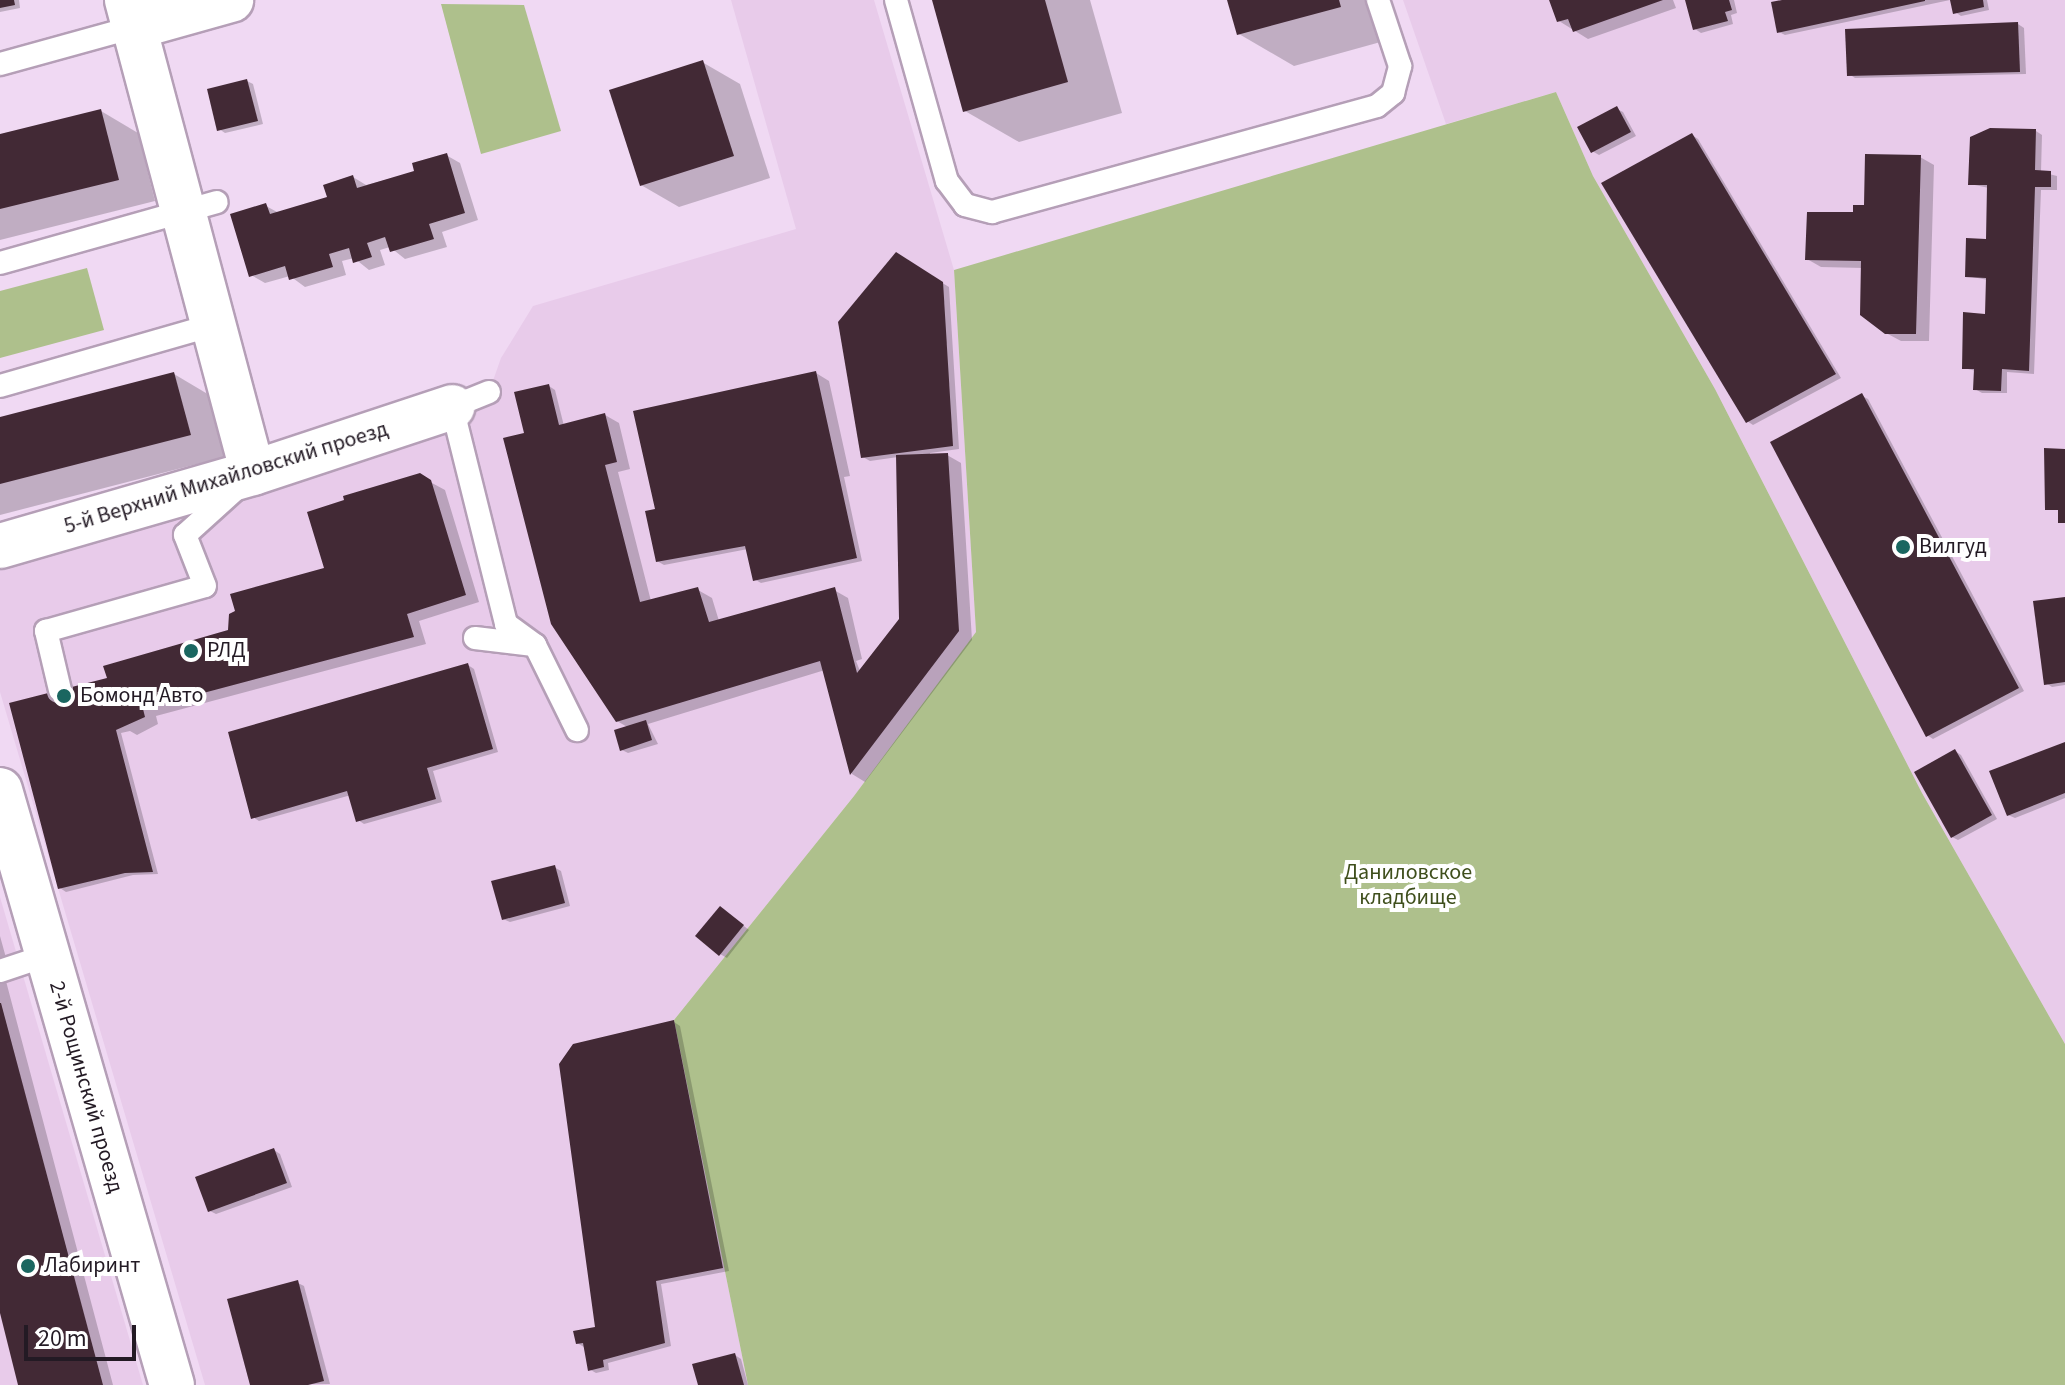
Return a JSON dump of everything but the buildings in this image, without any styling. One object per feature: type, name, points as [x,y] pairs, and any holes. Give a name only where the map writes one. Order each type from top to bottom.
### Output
[{"type":"street","points":[[231,0],[130,14],[200,207],[213,325],[253,473]]},
{"type":"street","name":"5-й Верхний Михайловский проезд","points":[[0,546],[253,473],[471,400]]},
{"type":"street","name":"2-й Рощинский проезд","points":[[0,790],[172,1385]]},
{"type":"lane","points":[[896,0],[947,181],[965,205],[992,212],[1377,106],[1393,93],[1400,66],[1378,0]]},
{"type":"lane","points":[[0,64],[130,14]]},
{"type":"lane","points":[[0,263],[200,207]]},
{"type":"lane","points":[[0,386],[213,325]]},
{"type":"lane","points":[[471,400],[506,624],[535,645],[577,730]]},
{"type":"lane","points":[[60,690],[46,631],[205,586],[185,535],[253,473]]},
{"type":"lane","points":[[475,638],[535,645]]},
{"type":"lane","points":[[0,971],[48,955]]},
{"type":"shaded area","points":[[731,0],[874,0],[954,270],[976,632],[854,796],[674,1020],[748,1385],[205,1385],[0,692],[0,561],[489,392],[501,358],[533,306],[796,229]]},
{"type":"shaded area","points":[[1403,0],[2065,0],[2065,1044],[1922,793],[1715,389],[1593,176],[1556,92],[1446,124]]},
{"type":"shaded area","points":[[0,897],[143,1385],[0,1385]]},
{"type":"green space","points":[[441,4],[524,5],[561,131],[481,154]]},
{"type":"green space","name":"Даниловское кладбище","points":[[1556,92],[1593,176],[1715,389],[1922,793],[2065,1044],[2065,1385],[748,1385],[674,1020],[854,796],[976,632],[954,270]]},
{"type":"green space","points":[[87,268],[104,330],[0,358],[0,291]]},
{"type":"place","name":"Вилгуд","points":[[1903,547]]},
{"type":"place","name":"РЛД","points":[[191,651]]},
{"type":"place","name":"Бомонд Авто","points":[[64,696]]},
{"type":"place","name":"Лабиринт","points":[[28,1266]]}]
